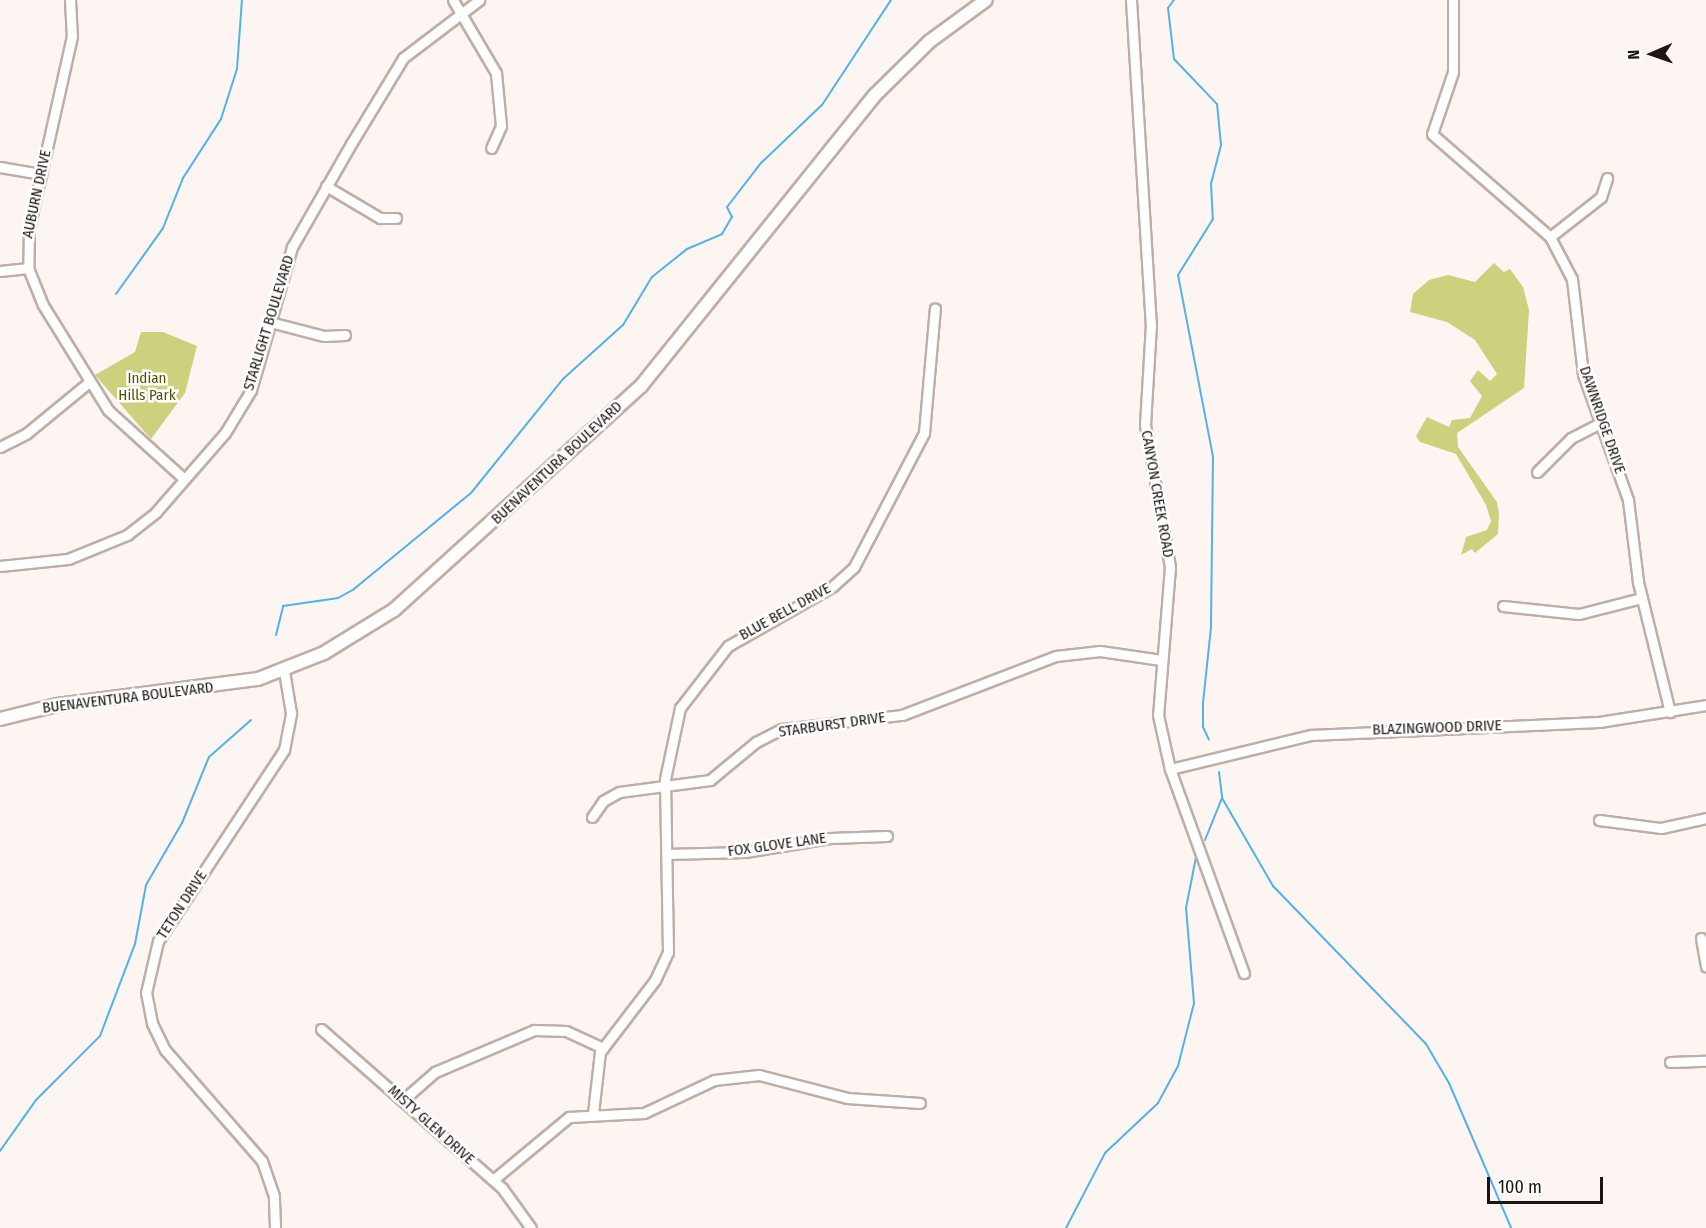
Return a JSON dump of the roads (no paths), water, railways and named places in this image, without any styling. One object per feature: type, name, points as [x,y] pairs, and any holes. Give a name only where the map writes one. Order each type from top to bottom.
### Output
[{"type":"main road","name":"BUENAVENTURA BOULEVARD","points":[[0,719],[57,705],[218,687],[284,671],[352,637],[421,588],[641,386],[875,95],[930,41],[986,0]]},
{"type":"street","name":"AUBURN DRIVE","points":[[71,0],[72,36],[27,237],[28,268],[43,305],[89,382],[112,415],[184,479]]},
{"type":"street","points":[[453,0],[489,56],[498,82],[501,126],[491,148]]},
{"type":"street","name":"STARLIGHT BOULEVARD","points":[[0,566],[60,561],[107,546],[149,519],[184,479],[243,406],[292,247],[399,64],[479,0]]},
{"type":"street","name":"CANYON CREEK ROAD","points":[[1131,0],[1151,324],[1145,425],[1170,574],[1158,715],[1170,770],[1244,973]]},
{"type":"street","name":"DAWNRIDGE DRIVE","points":[[1453,0],[1452,79],[1433,125],[1435,140],[1550,237],[1572,279],[1583,374],[1628,500],[1642,598],[1670,712]]},
{"type":"street","points":[[0,167],[40,174]]},
{"type":"street","points":[[1550,237],[1600,197],[1607,178]]},
{"type":"street","points":[[326,186],[380,218],[396,218]]},
{"type":"street","points":[[0,271],[28,268]]},
{"type":"street","name":"BLUE BELL DRIVE","points":[[593,1113],[595,1071],[603,1048],[667,957],[665,788],[672,729],[702,672],[735,640],[833,586],[857,562],[924,433],[935,308]]},
{"type":"street","points":[[270,322],[324,336],[345,335]]},
{"type":"street","points":[[0,447],[27,433],[89,382]]},
{"type":"street","points":[[1537,472],[1571,438],[1601,423]]},
{"type":"street","points":[[1503,606],[1579,614],[1642,598]]},
{"type":"street","name":"STARBURST DRIVE","points":[[592,817],[613,795],[710,780],[756,742],[782,729],[902,715],[1056,656],[1100,651],[1161,660]]},
{"type":"street","name":"TETON DRIVE","points":[[275,1228],[274,1196],[262,1161],[165,1050],[152,1023],[146,993],[158,941],[284,750],[291,713],[284,671]]},
{"type":"street","name":"BLAZINGWOOD DRIVE","points":[[1170,770],[1270,741],[1338,732],[1599,722],[1706,705]]},
{"type":"street","points":[[1599,820],[1661,828],[1706,818]]},
{"type":"street","name":"FOX GLOVE LANE","points":[[667,854],[745,852],[830,838],[887,836]]},
{"type":"street","points":[[1701,939],[1706,967]]},
{"type":"street","name":"MISTY GLEN DRIVE","points":[[321,1029],[493,1180],[522,1209],[531,1228]]},
{"type":"street","points":[[403,1100],[435,1072],[534,1030],[566,1031],[603,1048]]},
{"type":"street","points":[[1670,1062],[1706,1061]]},
{"type":"street","points":[[493,1180],[552,1126],[593,1113],[644,1113],[707,1082],[759,1075],[847,1098],[920,1103]]},
{"type":"waterway","points":[[116,294],[163,228],[183,178],[221,119],[237,69],[242,0]]},
{"type":"waterway","points":[[276,635],[283,606],[338,598],[354,589],[471,493],[563,379],[623,325],[652,277],[687,249],[722,234],[732,217],[727,207],[761,163],[822,105],[891,0]]},
{"type":"waterway","points":[[1174,0],[1168,8],[1174,59],[1217,104],[1221,145],[1211,184],[1213,219],[1178,275],[1213,457],[1211,627],[1203,703],[1203,727],[1209,740]]},
{"type":"waterway","points":[[0,1151],[36,1100],[100,1036],[135,944],[146,885],[182,823],[209,757],[251,720]]},
{"type":"waterway","points":[[1219,772],[1222,798],[1273,886],[1426,1044],[1449,1083],[1511,1228]]},
{"type":"waterway","points":[[1205,840],[1222,798]]},
{"type":"waterway","points":[[1066,1228],[1105,1153],[1158,1103],[1178,1066],[1194,1003],[1186,908],[1196,857]]},
{"type":"park label","name":"Indian Hills Park","points":[[147,386]]}]
